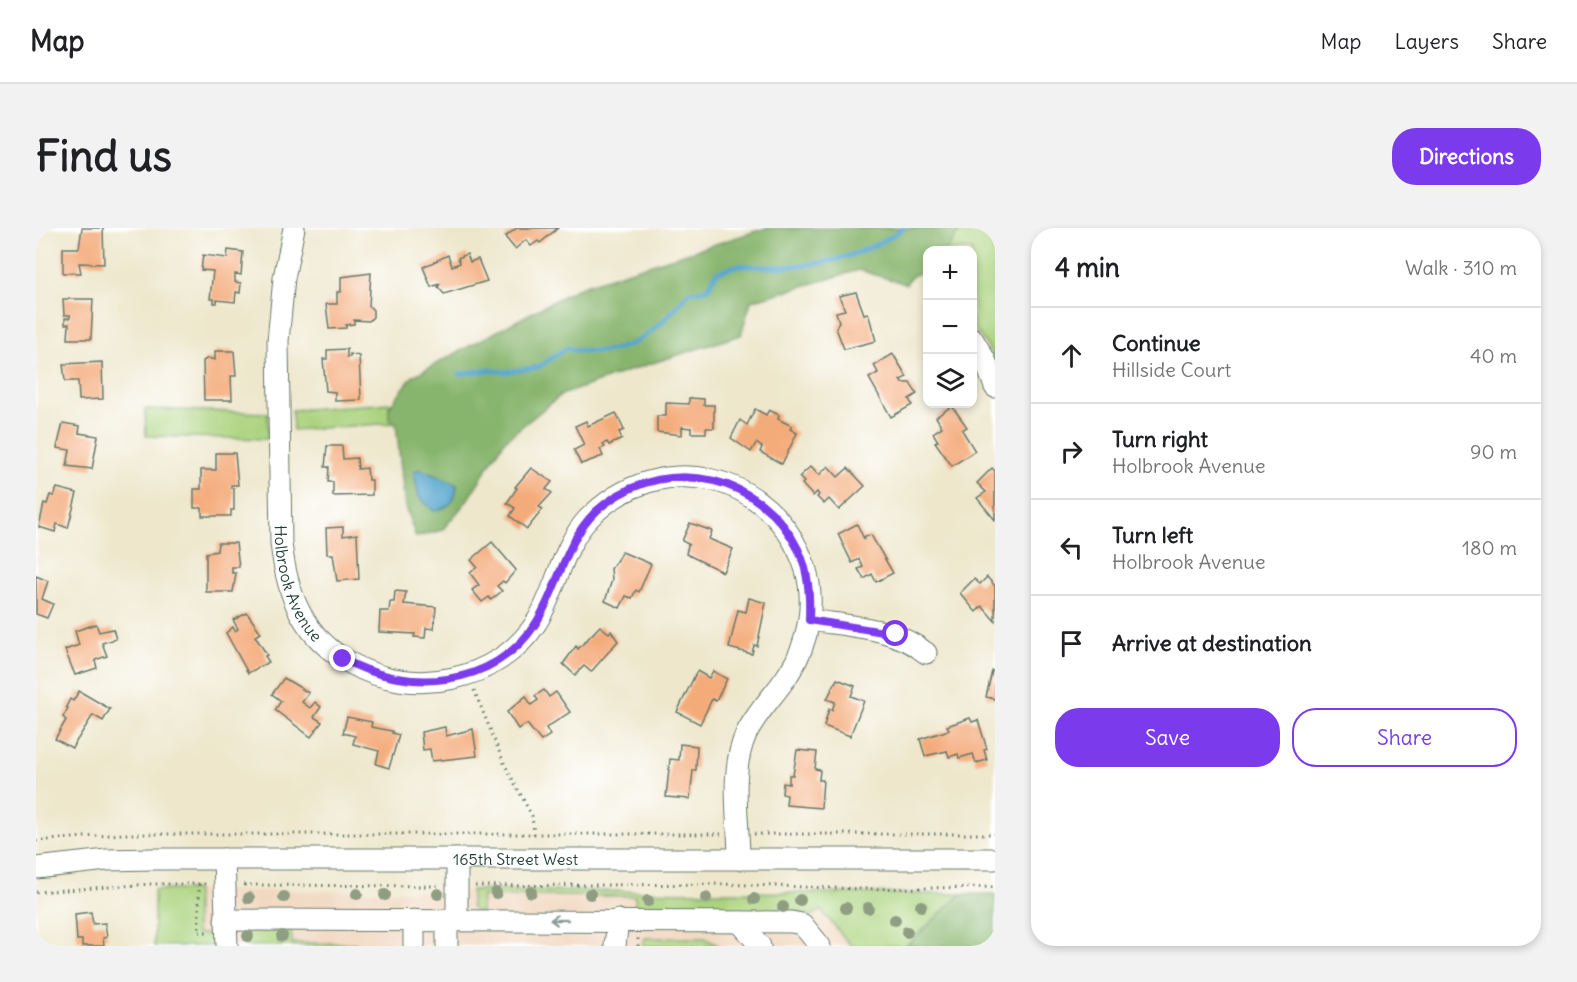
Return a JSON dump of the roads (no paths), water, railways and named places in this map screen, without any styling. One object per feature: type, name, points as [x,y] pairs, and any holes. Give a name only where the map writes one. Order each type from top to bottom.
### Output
[{"type":"street","name":"Holbrook Avenue","points":[[294,228],[283,288],[278,341],[281,543],[284,569],[295,607],[331,650],[360,669],[406,682],[448,679],[468,674],[513,649],[536,624],[568,550],[587,520],[623,492],[646,482],[667,477],[689,476],[713,479],[736,488],[772,512],[799,550],[807,573],[809,620],[798,656],[789,674],[746,734],[739,760],[736,786],[739,860]]},
{"type":"street","points":[[977,346],[985,360],[995,387]]},
{"type":"street","points":[[809,620],[896,634],[926,653]]},
{"type":"street","points":[[224,859],[227,946]]},
{"type":"street","points":[[447,946],[457,886],[456,859]]},
{"type":"street","name":"165th Street West","points":[[36,868],[107,860],[995,859]]},
{"type":"street","points":[[225,920],[618,920],[802,924],[820,946]]},
{"type":"street","points":[[414,920],[414,946]]},
{"type":"street","points":[[615,946],[618,920]]},
{"type":"street","points":[[740,922],[760,946]]},
{"type":"water","points":[[420,469],[457,485],[454,499],[448,506],[434,511],[419,497],[414,472]]},
{"type":"waterway","points":[[460,374],[488,370],[506,372],[539,367],[566,348],[587,351],[621,348],[636,341],[664,321],[689,292],[708,289],[716,273],[725,269],[738,266],[788,267],[823,262],[857,253],[904,228]]}]
